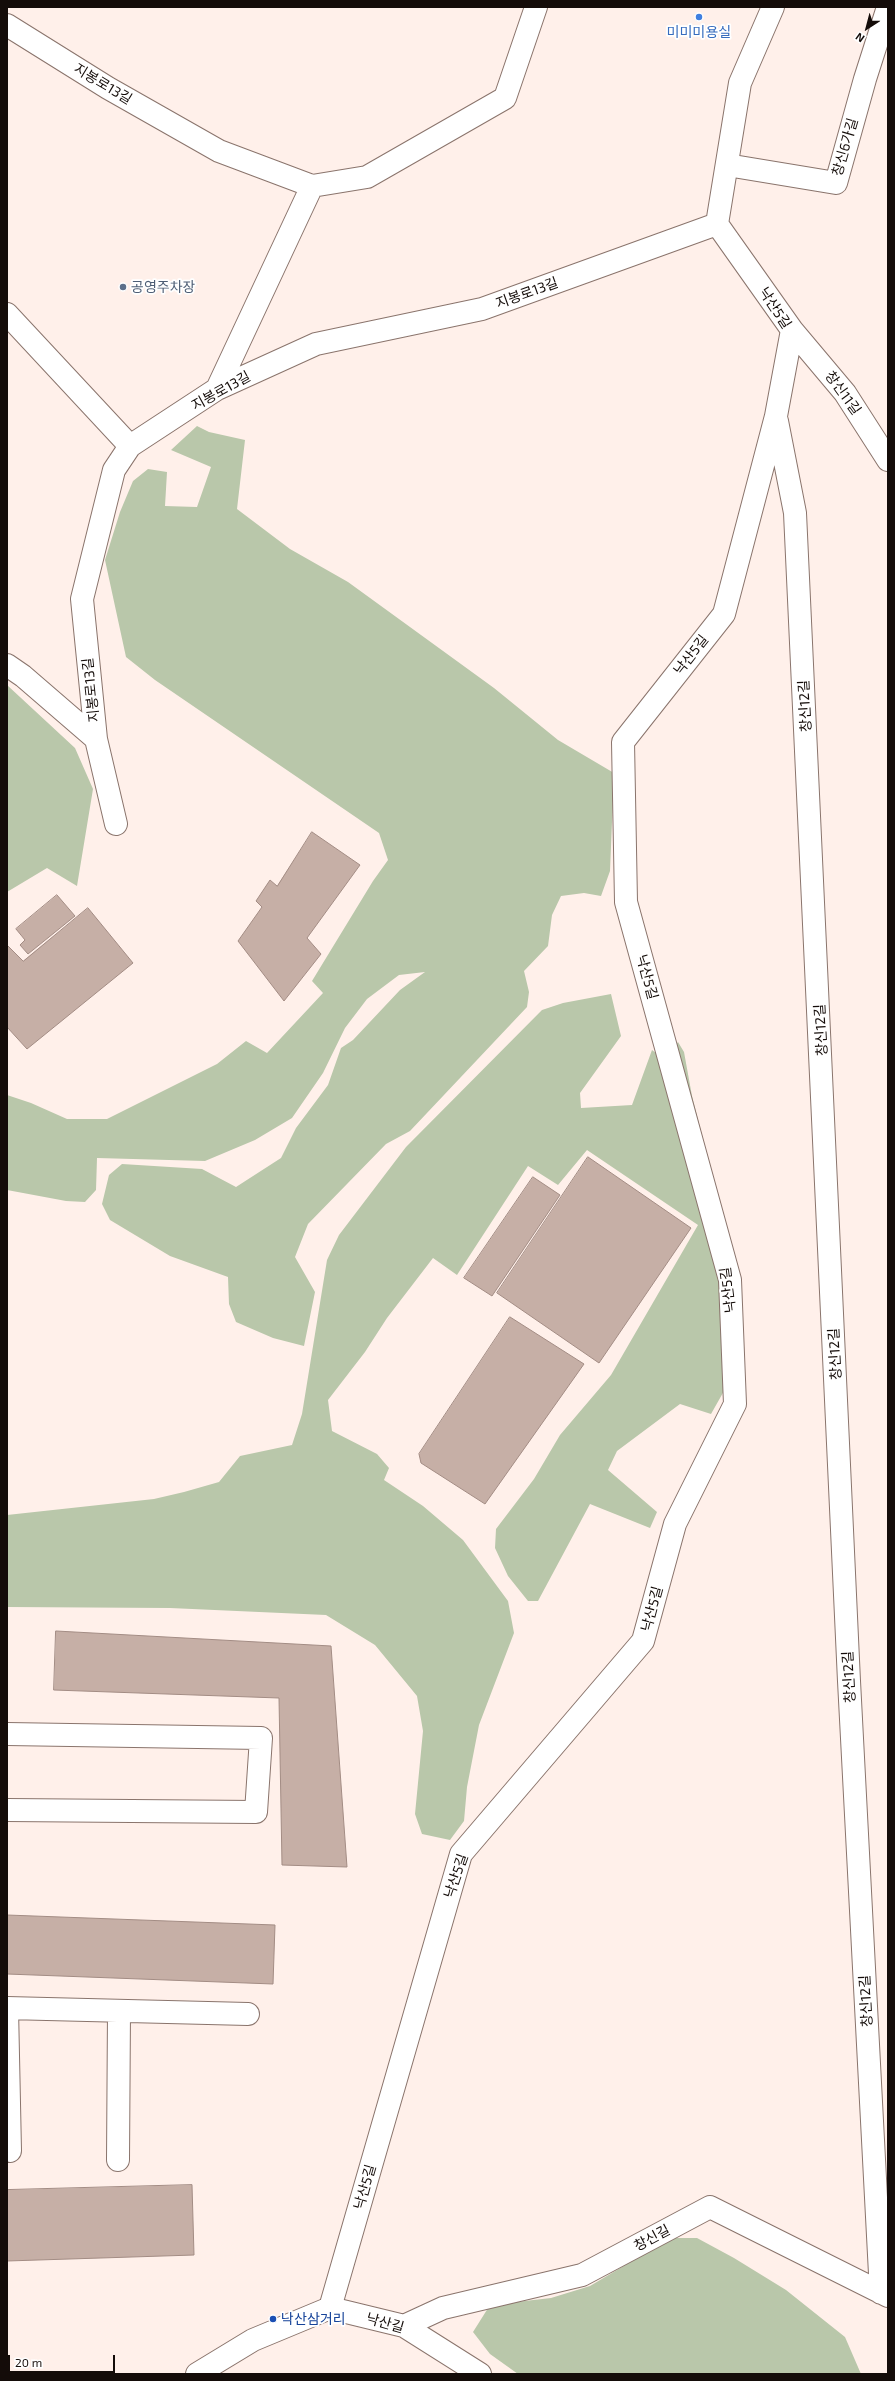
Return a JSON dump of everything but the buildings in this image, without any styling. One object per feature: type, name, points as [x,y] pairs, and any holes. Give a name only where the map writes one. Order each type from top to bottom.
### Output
[{"type":"street","name":"지봉로13길","points":[[7,26],[108,88],[219,151],[312,186],[367,177],[505,98],[536,7]]},
{"type":"street","points":[[717,224],[740,83],[772,7]]},
{"type":"street","name":"창신6가길","points":[[727,165],[836,183],[865,78],[888,7]]},
{"type":"street","points":[[217,389],[312,186]]},
{"type":"street","name":"지봉로13길","points":[[96,739],[82,599],[114,470],[130,446],[217,389],[316,344],[482,309],[717,224]]},
{"type":"street","name":"낙산5길","points":[[330,2308],[461,1854],[643,1641],[675,1524],[735,1404],[730,1280],[626,902],[623,742],[724,614],[776,416],[792,330],[717,224]]},
{"type":"street","points":[[7,314],[130,446]]},
{"type":"street","name":"창신11길","points":[[792,330],[845,393],[888,460]]},
{"type":"street","name":"창신12길","points":[[776,416],[795,513],[849,1681],[885,2294]]},
{"type":"street","name":"지봉로13길","points":[[7,664],[96,739]]},
{"type":"street","points":[[96,739],[116,824]]},
{"type":"street","points":[[7,1734],[260,1738],[256,1812],[7,1810]]},
{"type":"street","points":[[10,2152],[7,2008],[248,2014]]},
{"type":"street","points":[[118,2160],[119,2011]]},
{"type":"street","name":"창신길","points":[[404,2326],[443,2308],[582,2275],[710,2207],[885,2294]]},
{"type":"street","points":[[198,2374],[253,2340],[330,2308]]},
{"type":"street","name":"낙산길","points":[[330,2308],[404,2326],[480,2374]]},
{"type":"green space","points":[[197,426],[209,432],[245,440],[237,509],[290,549],[348,582],[494,688],[558,740],[614,773],[610,871],[601,896],[584,893],[561,896],[552,915],[548,946],[524,971],[529,992],[527,1007],[410,1131],[386,1144],[308,1224],[295,1257],[315,1292],[304,1346],[273,1338],[236,1322],[229,1304],[228,1277],[170,1256],[110,1220],[102,1204],[109,1175],[122,1164],[202,1169],[236,1187],[281,1158],[296,1128],[328,1085],[341,1048],[353,1040],[400,990],[425,972],[399,975],[367,999],[345,1028],[323,1073],[292,1118],[255,1140],[205,1161],[97,1158],[96,1190],[85,1202],[66,1201],[7,1190],[7,1095],[31,1103],[67,1119],[107,1119],[217,1064],[246,1041],[267,1053],[323,993],[312,981],[373,881],[388,860],[379,833],[155,680],[126,657],[105,560],[120,512],[133,481],[148,469],[167,472],[165,506],[197,507],[211,467],[171,450]]},
{"type":"green space","points":[[7,685],[75,748],[93,789],[77,886],[47,868],[7,892]]},
{"type":"green space","points":[[611,994],[621,1036],[580,1093],[581,1108],[632,1105],[652,1050],[665,1060],[678,1042],[684,1052],[692,1096],[718,1198],[724,1391],[711,1414],[680,1404],[617,1451],[608,1470],[657,1512],[650,1528],[590,1504],[538,1601],[528,1601],[508,1576],[495,1548],[496,1529],[534,1479],[560,1435],[611,1375],[698,1225],[587,1150],[558,1185],[528,1166],[457,1275],[433,1258],[387,1318],[365,1352],[328,1400],[332,1431],[377,1454],[389,1468],[384,1480],[423,1506],[463,1540],[508,1601],[514,1633],[479,1725],[467,1787],[464,1821],[450,1840],[422,1834],[415,1814],[423,1731],[417,1696],[375,1645],[326,1615],[170,1608],[7,1607],[7,1515],[154,1499],[184,1492],[219,1482],[240,1456],[292,1445],[302,1414],[327,1260],[339,1235],[406,1147],[542,1010],[563,1003]]},
{"type":"green space","points":[[671,2238],[697,2238],[734,2258],[786,2290],[845,2337],[861,2374],[518,2374],[490,2354],[473,2332],[490,2305],[551,2298],[590,2286]]},
{"type":"place","name":"미미미용실","points":[[699,17]]},
{"type":"place","name":"공영주차장","points":[[123,287]]},
{"type":"place","name":"낙산삼거리","points":[[273,2319]]}]
